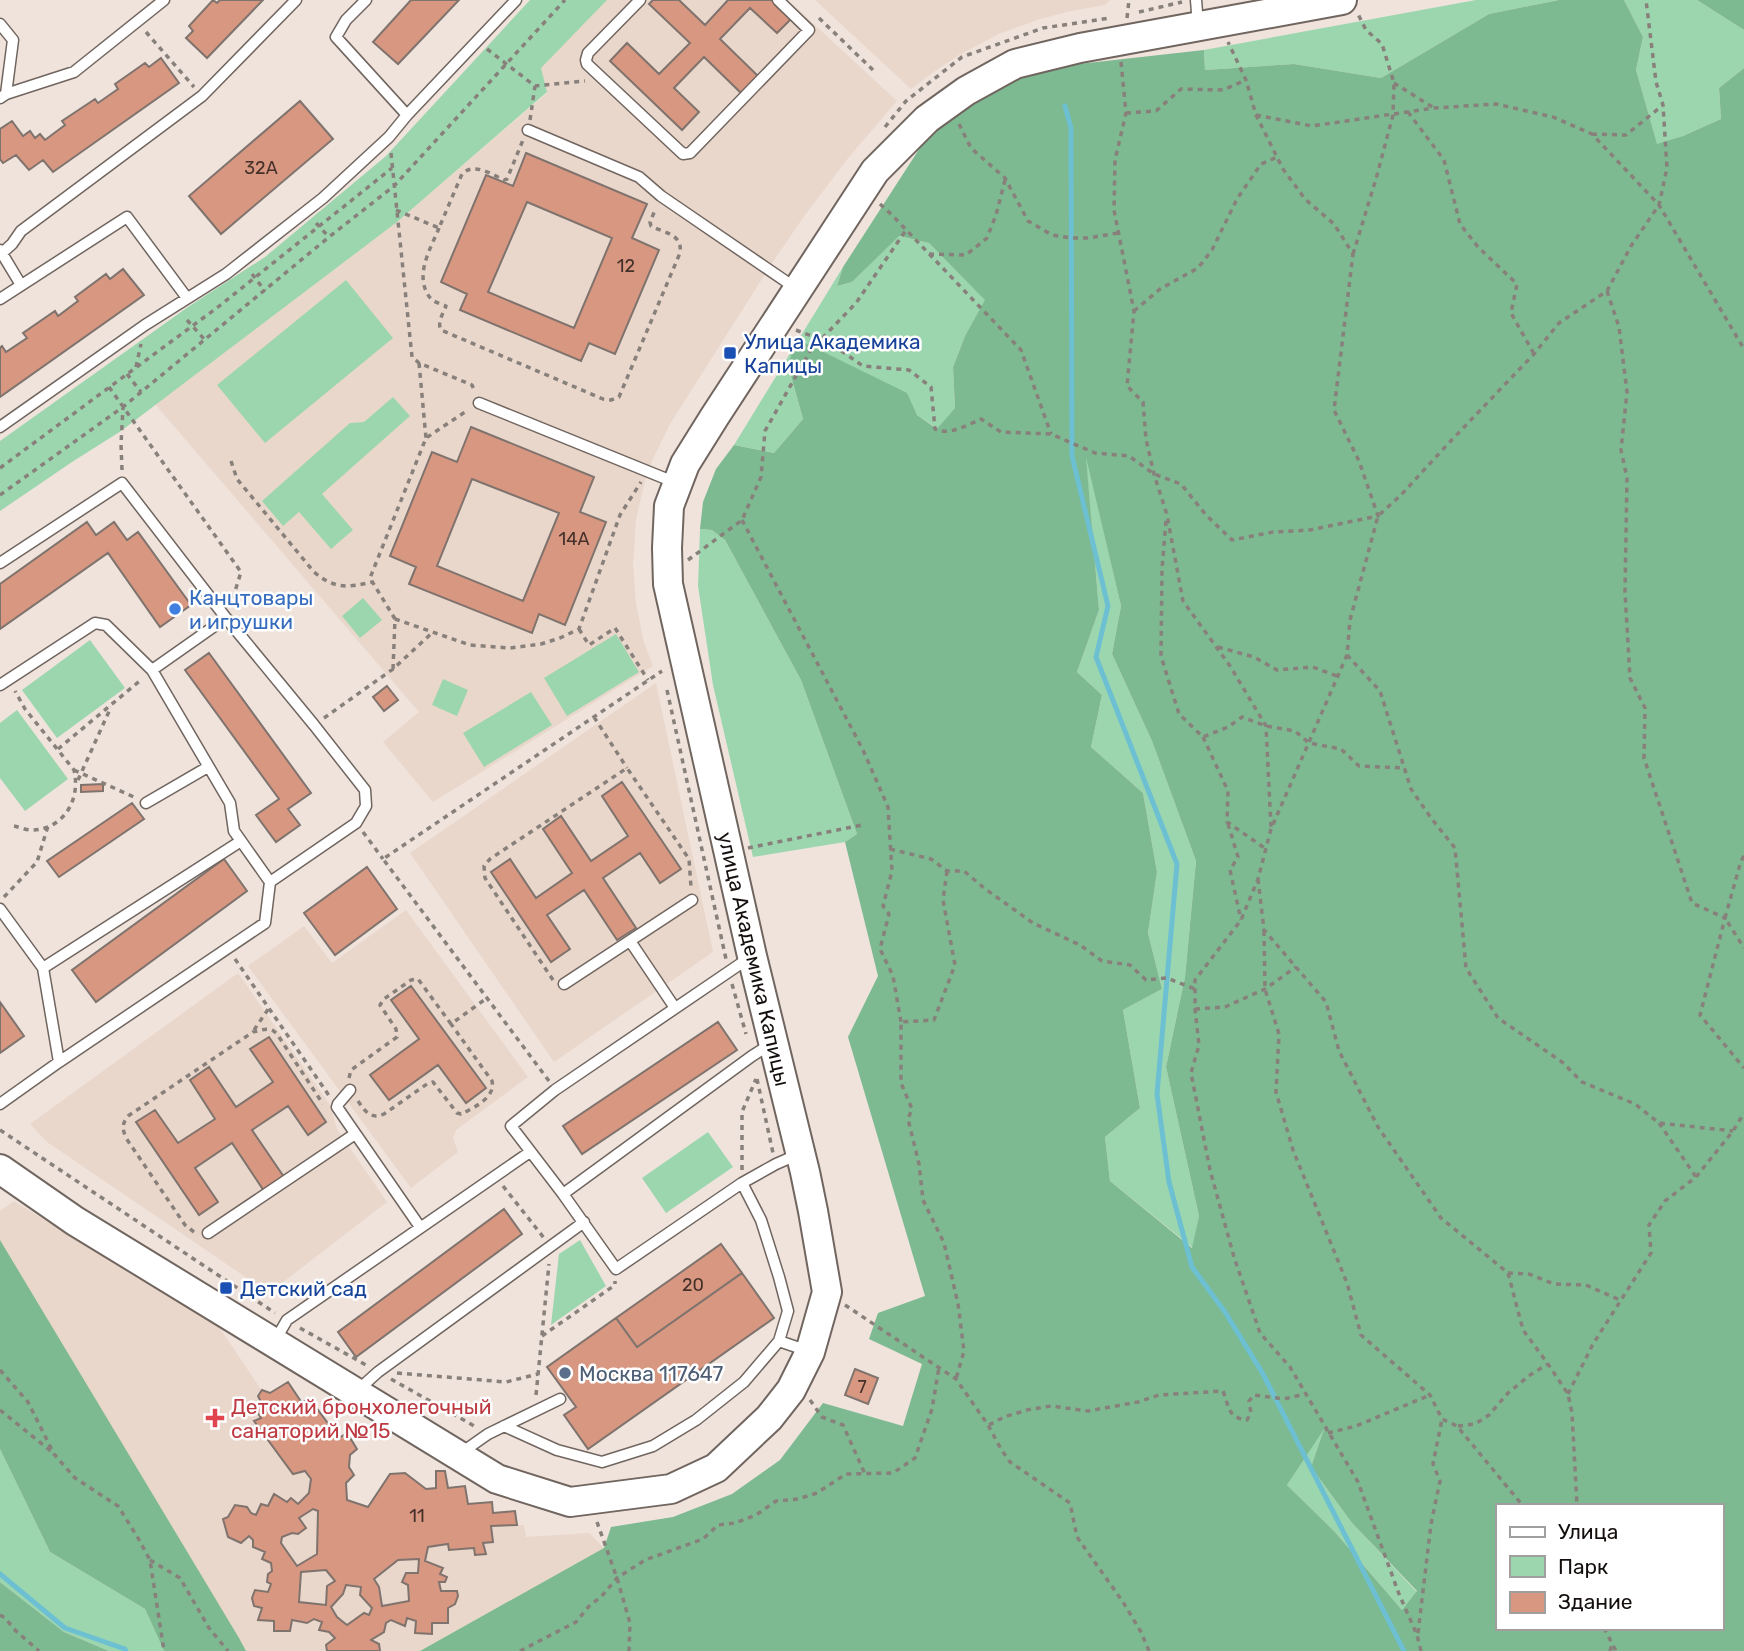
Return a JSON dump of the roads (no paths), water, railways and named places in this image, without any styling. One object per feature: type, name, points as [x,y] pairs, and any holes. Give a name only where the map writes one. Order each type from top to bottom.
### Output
[{"type":"street","name":"улица Академика Капицы","points":[[0,1169],[75,1221],[281,1331],[355,1393],[497,1479],[570,1502],[671,1489],[716,1468],[769,1418],[791,1390],[810,1352],[827,1292],[813,1211],[788,1159],[740,964],[668,584],[669,506],[685,464],[875,171],[927,119],[966,91],[1015,64],[1080,48],[1195,9],[1292,5],[1350,7]]},
{"type":"lane","points":[[0,24],[13,40],[3,96],[74,72],[164,0]]},
{"type":"lane","points":[[21,285],[1,251],[12,244],[21,231],[202,96],[296,0]]},
{"type":"lane","points":[[366,0],[346,20],[336,37],[407,115]]},
{"type":"lane","points":[[0,427],[145,325],[226,274],[323,198],[389,137],[516,0]]},
{"type":"lane","points":[[640,0],[586,57],[587,64],[683,154],[690,153],[809,30],[778,0]]},
{"type":"lane","points":[[528,130],[639,177],[661,196],[797,289]]},
{"type":"lane","points":[[0,299],[127,217],[187,298]]},
{"type":"lane","points":[[479,403],[678,484]]},
{"type":"lane","points":[[0,563],[122,483],[226,618],[365,790],[366,806],[356,823],[270,882]]},
{"type":"lane","points":[[152,670],[226,618]]},
{"type":"lane","points":[[0,1104],[265,923],[270,882],[234,831],[230,803],[152,670],[106,625],[96,624],[4,683]]},
{"type":"lane","points":[[146,803],[208,766]]},
{"type":"lane","points":[[43,968],[241,841]]},
{"type":"lane","points":[[564,985],[692,900]]},
{"type":"lane","points":[[0,909],[43,968],[59,1062]]},
{"type":"lane","points":[[630,941],[675,1008]]},
{"type":"lane","points":[[740,964],[555,1090],[510,1126],[584,1222],[616,1269],[742,1183],[788,1159]]},
{"type":"lane","points":[[563,1194],[763,1050]]},
{"type":"lane","points":[[350,1090],[337,1107],[420,1227]]},
{"type":"lane","points":[[208,1233],[355,1133]]},
{"type":"lane","points":[[281,1331],[420,1227],[530,1152]]},
{"type":"lane","points":[[504,1426],[557,1450],[602,1462],[653,1446],[696,1420],[744,1382],[779,1341],[788,1311],[761,1220],[742,1183]]},
{"type":"lane","points":[[355,1393],[378,1372],[584,1222]]},
{"type":"lane","points":[[779,1341],[810,1352]]},
{"type":"lane","points":[[458,1455],[488,1434],[560,1399]]},
{"type":"waterway","points":[[1065,106],[1071,128],[1072,456],[1108,606],[1096,657],[1177,864],[1157,1094],[1169,1182],[1192,1267],[1225,1312],[1263,1374],[1404,1651]]},
{"type":"waterway","points":[[0,1574],[65,1628],[126,1651]]},
{"type":"place","name":"Улица Академика Капицы","points":[[730,353]]},
{"type":"place","name":"Канцтовары и игрушки","points":[[175,609]]},
{"type":"place","name":"Детский сад","points":[[226,1288]]},
{"type":"place","name":"Москва 117647","points":[[565,1373]]},
{"type":"place","name":"Детский бронхолегочный санаторий №15","points":[[215,1418]]}]
